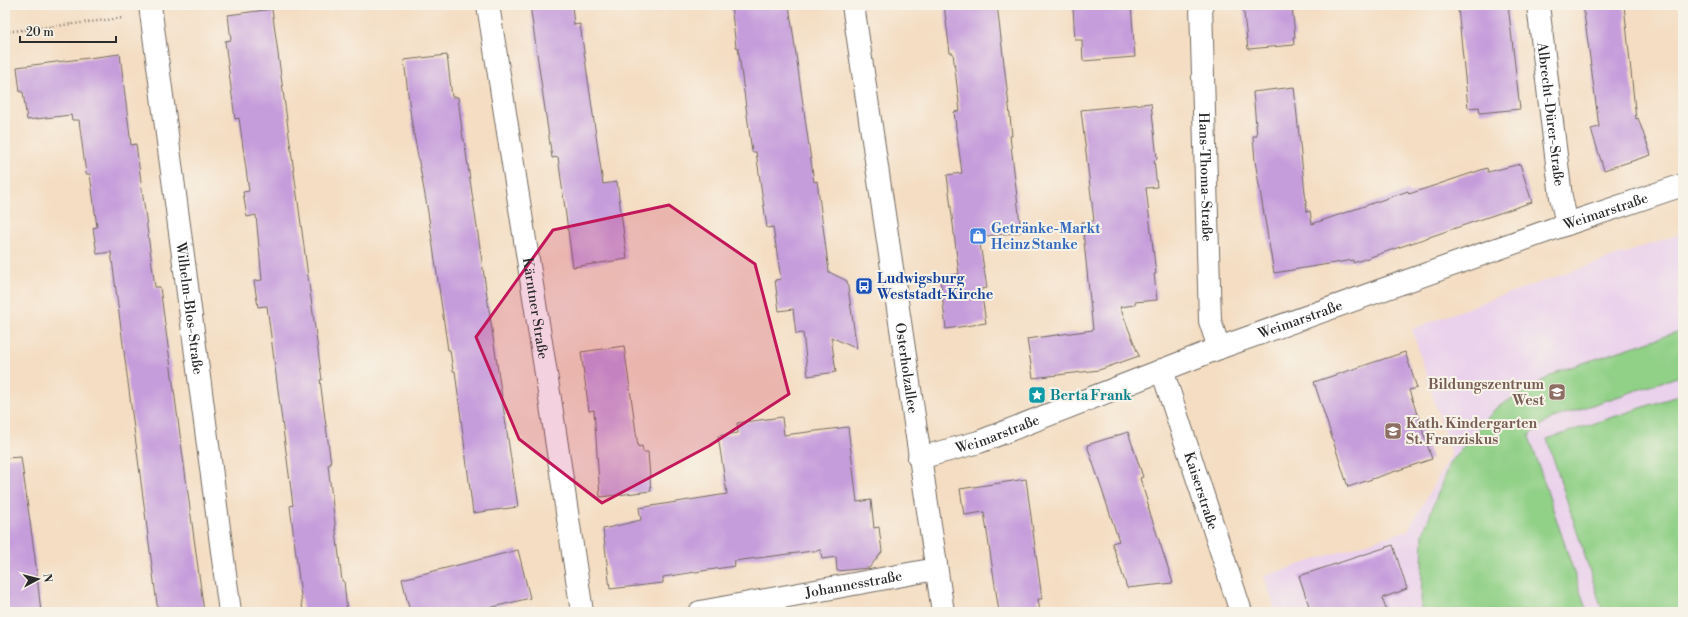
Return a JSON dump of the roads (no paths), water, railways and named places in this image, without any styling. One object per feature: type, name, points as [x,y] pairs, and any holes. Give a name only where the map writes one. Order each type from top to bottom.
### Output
[{"type":"street","name":"Kärntner Straße","points":[[488,5],[549,391],[582,612]]},
{"type":"street","name":"Osterholzallee","points":[[853,5],[943,612]]},
{"type":"street","name":"Hans-Thoma-Straße","points":[[1201,5],[1210,321],[1219,348]]},
{"type":"street","name":"Albrecht-Dürer-Straße","points":[[1538,5],[1561,197],[1567,224]]},
{"type":"street","name":"Wilhelm-Blos-Straße","points":[[151,10],[230,612]]},
{"type":"street","name":"Weimarstraße","points":[[919,458],[979,442],[1219,348],[1567,224],[1683,185]]},
{"type":"street","name":"Kaiserstraße","points":[[1162,370],[1241,612]]},
{"type":"street","name":"Johannesstraße","points":[[700,612],[936,569]]},
{"type":"place","name":"Getränke-Markt Heinz Stanke","points":[[978,236]]},
{"type":"place","name":"Ludwigsburg Weststadt-Kirche","points":[[864,286]]},
{"type":"place","name":"Bildungszentrum West","points":[[1557,392]]},
{"type":"place","name":"Berta Frank","points":[[1037,395]]},
{"type":"place","name":"Kath. Kindergarten St. Franziskus","points":[[1393,431]]}]
